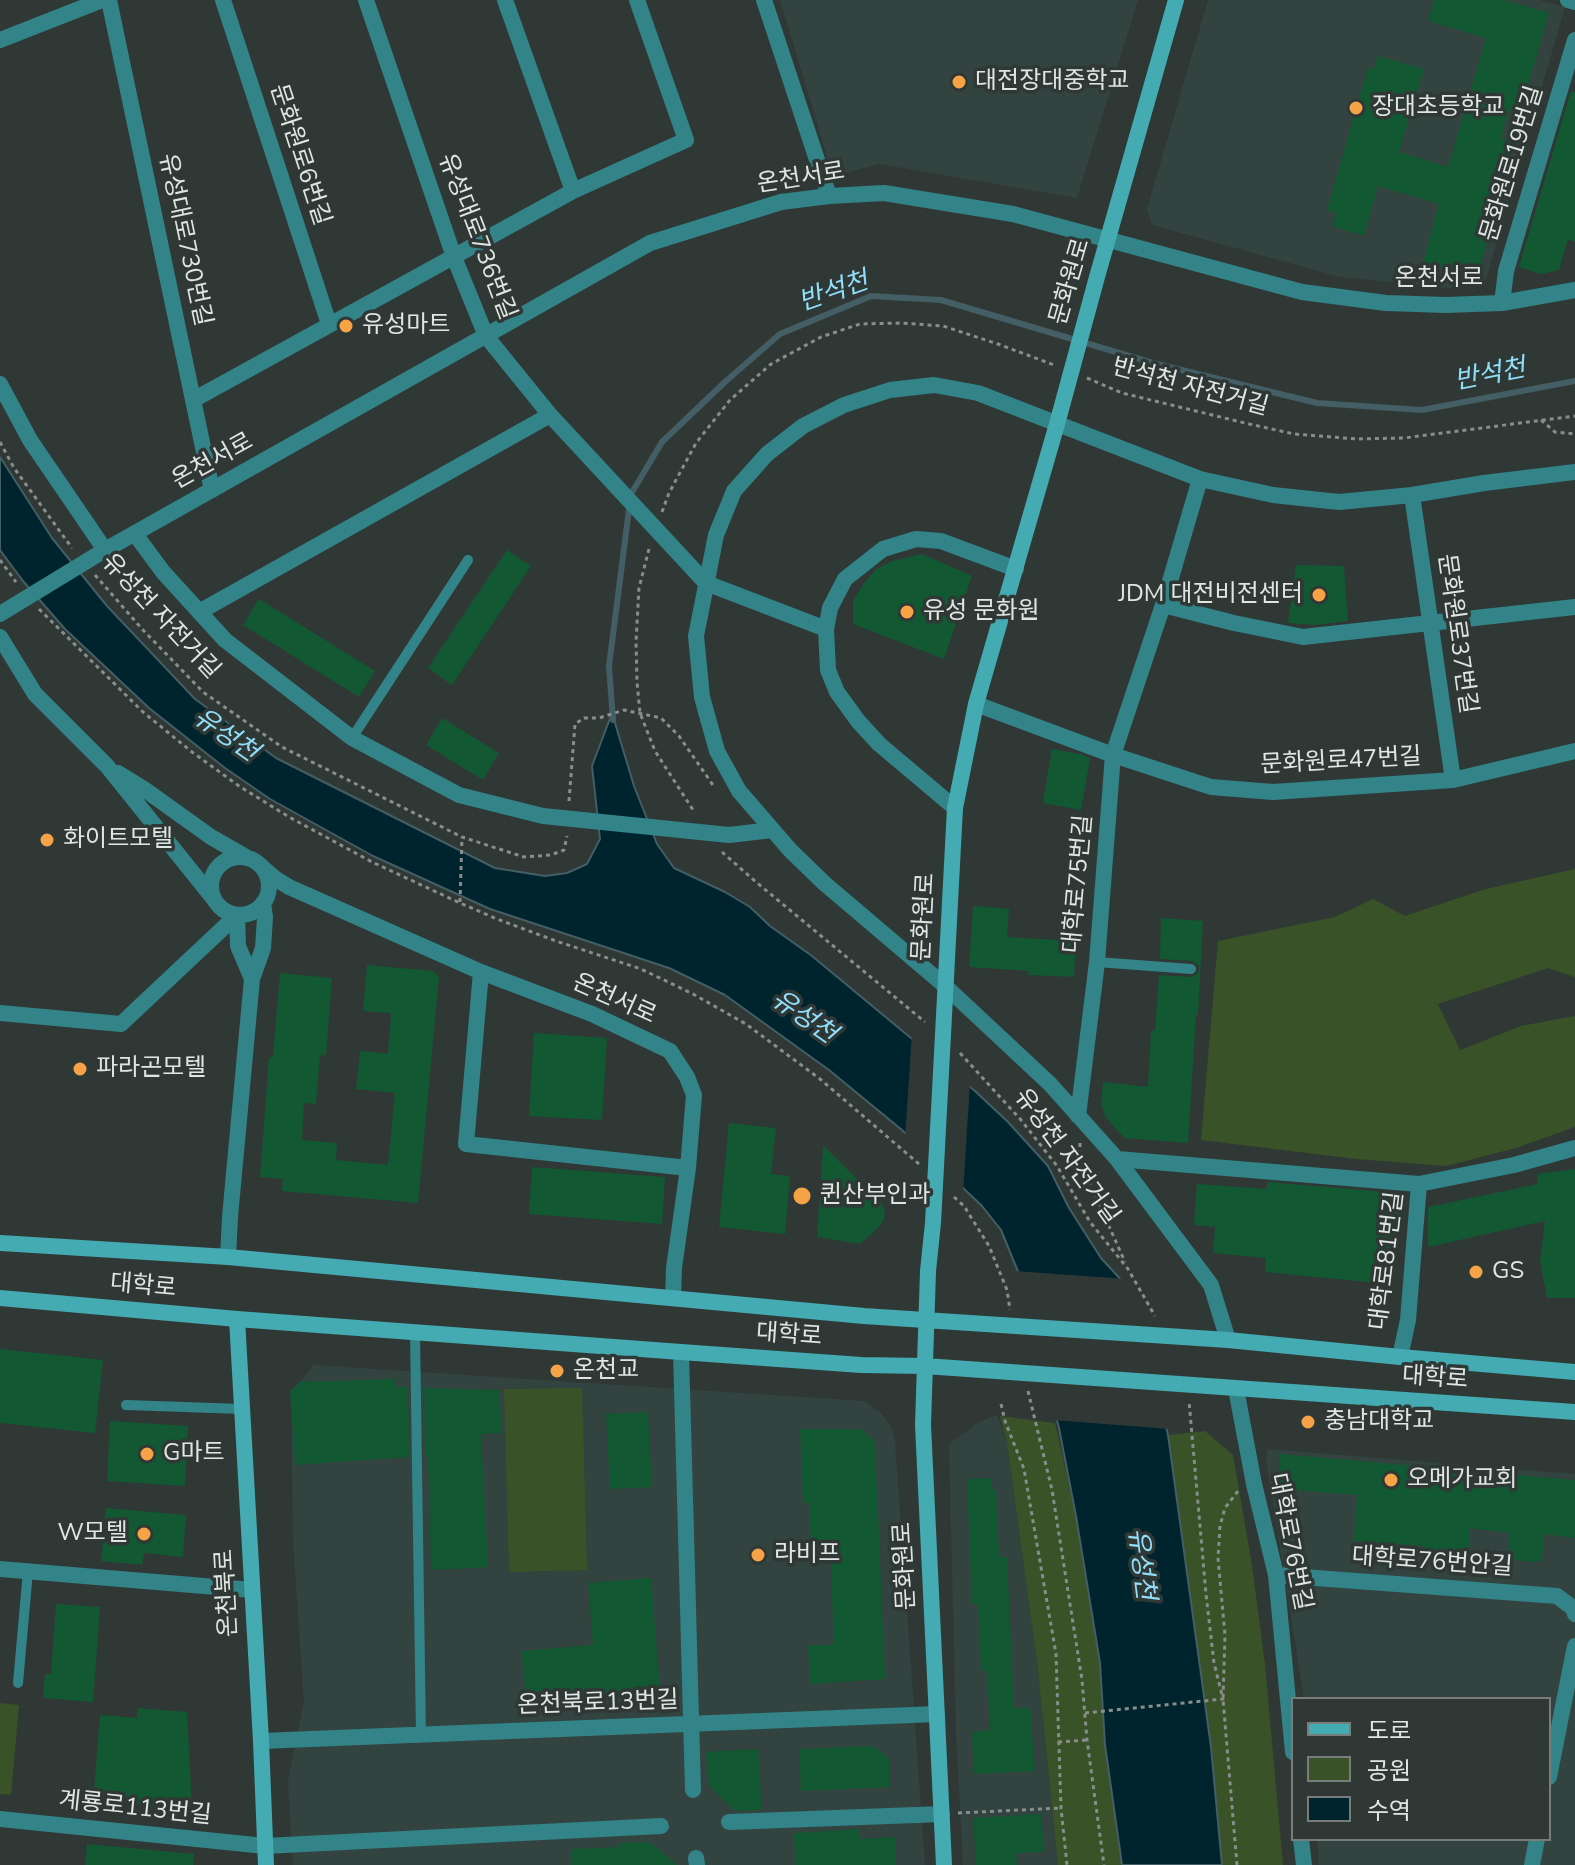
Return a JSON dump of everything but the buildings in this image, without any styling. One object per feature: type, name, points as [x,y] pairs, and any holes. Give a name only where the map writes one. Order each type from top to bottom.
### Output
[{"type":"street","points":[[0,40],[102,0]]},
{"type":"street","name":"유성대로730번길","points":[[109,0],[212,490]]},
{"type":"street","name":"문화원로6번길","points":[[223,0],[329,324]]},
{"type":"street","name":"유성대로736번길","points":[[366,0],[454,257],[486,336],[550,415],[706,583]]},
{"type":"street","points":[[505,0],[573,191]]},
{"type":"street","points":[[764,0],[829,196]]},
{"type":"street","name":"문화원로","points":[[944,1865],[923,1425],[933,1223],[938,1022],[944,985],[955,808],[976,704],[1176,0]]},
{"type":"street","points":[[1568,0],[1575,2]]},
{"type":"street","points":[[193,400],[573,191],[686,140],[640,1]]},
{"type":"street","name":"문화원로19번길","points":[[1502,303],[1506,271],[1575,40]]},
{"type":"street","name":"온천서로","points":[[6,611],[105,550],[650,243],[781,202],[884,193],[1013,214],[1302,292],[1386,303],[1502,303],[1575,290]]},
{"type":"street","points":[[0,384],[30,440],[105,550]]},
{"type":"street","points":[[1228,1340],[1211,1285],[1117,1159],[1050,1084],[944,985],[824,883],[790,850],[739,791],[717,751],[702,697],[696,636],[716,535],[734,491],[767,454],[803,426],[844,405],[890,390],[934,385],[978,393],[1200,479],[1273,495],[1339,502],[1575,472]]},
{"type":"street","points":[[199,612],[550,415]]},
{"type":"street","name":"대학로75번길","points":[[1078,1116],[1097,962],[1113,755],[1163,605],[1200,479]]},
{"type":"street","name":"문화원로37번길","points":[[1412,495],[1453,780]]},
{"type":"street","points":[[135,534],[163,572],[225,640],[352,738],[459,795],[543,816],[722,838],[772,830]]},
{"type":"street","points":[[955,808],[879,744],[837,692],[828,670],[826,629],[830,608],[845,579],[883,549],[916,539],[941,541],[1016,569]]},
{"type":"street","points":[[706,583],[826,629]]},
{"type":"street","points":[[1163,605],[1303,637],[1575,607]]},
{"type":"street","points":[[0,637],[35,694],[107,766],[219,906],[237,915],[247,914],[256,910],[276,889],[289,887]]},
{"type":"street","name":"문화원로47번길","points":[[976,704],[1113,755],[1211,787],[1273,792],[1453,780],[1575,751]]},
{"type":"street","points":[[107,766],[211,837],[255,861],[267,875],[269,884],[263,948],[252,979],[228,1257]]},
{"type":"street","points":[[213,898],[211,879],[214,871],[228,859],[247,857]]},
{"type":"street","name":"온천서로","points":[[262,867],[289,887],[481,972],[592,1014],[670,1051],[687,1077],[694,1095],[688,1168]]},
{"type":"street","points":[[237,915],[238,946],[252,979]]},
{"type":"street","points":[[0,1013],[121,1024],[237,915]]},
{"type":"street","points":[[481,972],[466,1144],[688,1168],[674,1268],[673,1298]]},
{"type":"street","name":"대학로81번길","points":[[1400,1357],[1408,1320],[1419,1184],[1514,1165],[1575,1148]]},
{"type":"street","points":[[1117,1159],[1419,1184]]},
{"type":"street","name":"대학로","points":[[0,1243],[228,1257],[926,1321],[1228,1340],[1575,1372]]},
{"type":"street","name":"대학로","points":[[0,1298],[681,1352],[1575,1412]]},
{"type":"street","name":"온천북로","points":[[237,1319],[266,1865]]},
{"type":"street","points":[[681,1352],[693,1790]]},
{"type":"street","name":"대학로76번길","points":[[1236,1389],[1276,1575],[1291,1731]]},
{"type":"street","points":[[0,1569],[252,1590]]},
{"type":"street","name":"대학로76번안길","points":[[1276,1575],[1557,1596],[1573,1608],[1575,1614]]},
{"type":"street","points":[[1551,1767],[1575,1646]]},
{"type":"street","name":"온천북로13번길","points":[[261,1741],[937,1714]]},
{"type":"street","points":[[729,1822],[942,1814]]},
{"type":"street","name":"계룡로113번길","points":[[0,1819],[265,1846],[661,1826]]},
{"type":"street","points":[[1301,1841],[1304,1865]]},
{"type":"street","points":[[1532,1865],[1537,1841]]},
{"type":"lane","points":[[352,738],[468,560]]},
{"type":"lane","points":[[1097,962],[1191,969]]},
{"type":"lane","points":[[415,1332],[421,1735]]},
{"type":"lane","points":[[126,1405],[242,1409]]},
{"type":"lane","points":[[18,1683],[28,1571]]},
{"type":"path","points":[[658,523],[669,493],[696,443],[730,400],[771,364],[821,337],[860,324],[943,326],[1053,364]]},
{"type":"path","name":"반석천 자전거길","points":[[1080,375],[1122,393],[1294,434],[1357,439],[1404,438],[1575,416]]},
{"type":"path","points":[[1541,420],[1555,432],[1575,434]]},
{"type":"path","name":"유성천 자전거길","points":[[0,442],[14,468],[76,554]]},
{"type":"path","points":[[649,550],[638,601],[636,642],[640,713],[655,751],[696,816]]},
{"type":"path","name":"유성천 자전거길","points":[[96,575],[143,630],[203,692],[282,747],[462,837],[460,901]]},
{"type":"path","points":[[599,718],[624,710],[661,718],[679,736],[718,792]]},
{"type":"path","points":[[722,838],[724,855],[745,873],[938,1022]]},
{"type":"path","name":"유성천 자전거길","points":[[953,1045],[1021,1120],[1057,1166],[1090,1222],[1128,1269],[1158,1321]]},
{"type":"path","points":[[1078,1116],[1080,1161],[1128,1269]]},
{"type":"path","points":[[1189,1388],[1206,1594],[1214,1663],[1223,1699]]},
{"type":"path","points":[[1001,1404],[1024,1469],[1056,1654],[1061,1808],[1067,1865]]},
{"type":"path","points":[[1237,1865],[1223,1699],[1225,1635],[1218,1558],[1220,1526],[1225,1508],[1236,1492],[1254,1484]]},
{"type":"path","points":[[1085,1713],[1223,1699]]},
{"type":"path","points":[[1058,1742],[1087,1740]]},
{"type":"path","points":[[942,1814],[1061,1808]]},
{"type":"shaded area","name":"대전장대중학교","points":[[780,0],[1138,0],[1077,198],[879,164],[833,176]]},
{"type":"shaded area","name":"장대초등학교","points":[[1208,0],[1539,0],[1565,7],[1484,286],[1446,288],[1340,277],[1152,225],[1147,209]]},
{"type":"shaded area","points":[[314,1365],[864,1401],[881,1413],[891,1426],[895,1442],[925,1865],[293,1865],[288,1781],[304,1702],[293,1541],[291,1393]]},
{"type":"shaded area","points":[[997,1415],[1007,1443],[1037,1662],[1058,1865],[963,1865],[956,1732],[949,1444],[979,1422]]},
{"type":"shaded area","points":[[1268,1449],[1575,1474],[1575,1865],[1319,1865],[1317,1841],[1551,1841],[1551,1697],[1304,1697],[1266,1459]]},
{"type":"green space","points":[[1575,869],[1575,977],[1548,968],[1438,1004],[1460,1050],[1521,1026],[1575,1016],[1575,1127],[1516,1148],[1446,1166],[1356,1159],[1201,1140],[1218,941],[1335,917],[1373,899],[1405,916],[1486,889]]},
{"type":"green space","points":[[582,1388],[587,1570],[509,1572],[504,1389]]},
{"type":"green space","points":[[1000,1416],[1055,1423],[1076,1516],[1100,1663],[1105,1745],[1122,1865],[1058,1865],[1037,1662],[1007,1443]]},
{"type":"green space","points":[[1205,1431],[1233,1455],[1265,1664],[1283,1865],[1222,1865],[1211,1747],[1168,1435]]},
{"type":"green space","points":[[0,1703],[19,1705],[11,1795],[0,1794]]},
{"type":"water","name":"유성천","points":[[0,457],[52,538],[107,606],[195,699],[276,758],[495,868],[545,876],[567,873],[587,864],[600,839],[592,766],[612,713],[634,786],[657,844],[674,868],[750,907],[770,926],[812,956],[976,1092],[1048,1166],[1069,1208],[1101,1258],[1135,1295],[1168,1435],[1211,1747],[1222,1865],[1122,1865],[1105,1745],[1100,1663],[1059,1428],[1019,1274],[1001,1230],[982,1206],[902,1130],[829,1070],[725,995],[669,968],[490,909],[373,856],[270,799],[225,768],[149,708],[65,629],[0,550]]},
{"type":"pier","points":[[912,1034],[970,1082],[963,1194],[905,1138]]},
{"type":"pier","points":[[1014,1271],[1126,1279],[1139,1293],[1170,1429],[1053,1420]]},
{"type":"waterway","name":"반석천","points":[[613,720],[609,666],[631,494],[662,442],[780,334],[871,296],[941,300],[1153,363],[1317,403],[1422,410],[1575,381]]},
{"type":"place","name":"대전장대중학교","points":[[959,82]]},
{"type":"place","name":"장대초등학교","points":[[1356,108]]},
{"type":"place","name":"유성마트","points":[[346,326]]},
{"type":"place","name":"JDM 대전비전센터","points":[[1319,595]]},
{"type":"place","name":"유성 문화원","points":[[907,612]]},
{"type":"place","name":"화이트모텔","points":[[47,840]]},
{"type":"place","name":"파라곤모텔","points":[[80,1069]]},
{"type":"place","name":"퀸산부인과","points":[[802,1196]]},
{"type":"place","name":"GS","points":[[1476,1272]]},
{"type":"place","name":"온천교","points":[[557,1371]]},
{"type":"place","name":"충남대학교","points":[[1308,1422]]},
{"type":"place","name":"G마트","points":[[147,1454]]},
{"type":"place","name":"오메가교회","points":[[1391,1480]]},
{"type":"place","name":"W모텔","points":[[144,1534]]},
{"type":"place","name":"라비프","points":[[758,1555]]}]
